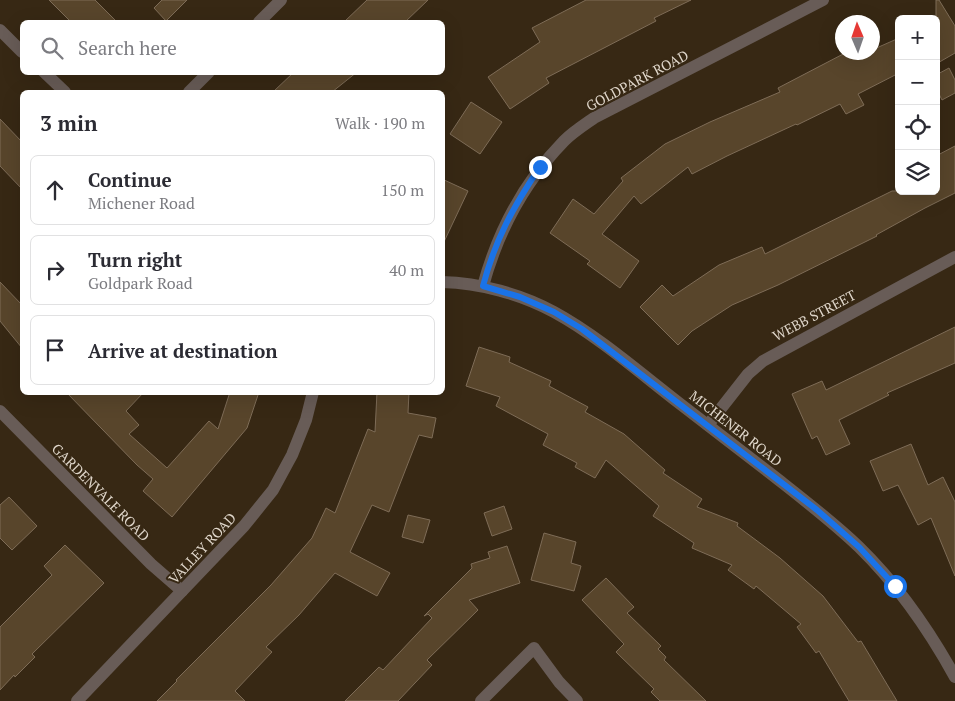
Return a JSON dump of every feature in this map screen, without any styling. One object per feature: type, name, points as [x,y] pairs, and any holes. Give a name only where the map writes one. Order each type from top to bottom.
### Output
[{"type":"street","points":[[261,20],[281,0]]},
{"type":"street","name":"GOLDPARK ROAD","points":[[483,286],[492,254],[517,202],[540,167],[566,140],[594,118],[823,0]]},
{"type":"street","points":[[0,30],[20,50]]},
{"type":"street","points":[[47,75],[63,90]]},
{"type":"street","points":[[191,90],[206,75]]},
{"type":"street","name":"WEBB STREET","points":[[708,426],[748,374],[763,361],[955,257]]},
{"type":"street","name":"MICHENER ROAD","points":[[445,282],[483,286],[520,297],[554,312],[582,329],[817,510],[859,547],[895,586],[922,622],[955,677]]},
{"type":"street","name":"VALLEY ROAD","points":[[77,701],[244,526],[273,490],[292,455],[306,420],[312,395]]},
{"type":"street","name":"GARDENVALE ROAD","points":[[0,411],[152,564],[182,591]]},
{"type":"street","points":[[481,701],[534,648],[559,682],[577,701]]},
{"type":"building","points":[[49,0],[95,0],[115,20],[69,20]]},
{"type":"building","points":[[162,0],[187,0],[167,20],[154,8]]},
{"type":"building","points":[[367,0],[428,0],[407,20],[346,20]]},
{"type":"building","points":[[586,0],[691,0],[654,18],[656,21],[546,78],[549,83],[510,109],[488,77],[540,42],[532,28]]},
{"type":"building","points":[[936,0],[939,0],[955,26],[955,53],[940,62],[940,15],[936,15]]},
{"type":"building","points":[[895,40],[895,75],[858,94],[864,105],[846,114],[840,104],[692,174],[688,167],[641,204],[634,196],[602,234],[639,261],[620,288],[587,264],[590,261],[550,233],[573,199],[594,214],[623,181],[621,178],[665,144],[710,122],[780,92],[778,88],[835,58],[835,60],[880,60],[880,46]]},
{"type":"building","points":[[949,68],[955,80],[955,93],[942,100],[940,96],[940,73]]},
{"type":"building","points":[[291,75],[353,75],[334,90],[275,90]]},
{"type":"building","points":[[471,102],[502,122],[480,154],[450,134]]},
{"type":"building","points":[[0,119],[20,140],[20,187],[0,166]]},
{"type":"building","points":[[955,146],[955,193],[877,236],[778,285],[732,305],[692,331],[678,345],[640,307],[662,285],[673,296],[719,265],[762,247],[765,254],[892,191],[895,191],[895,195],[940,195],[940,154]]},
{"type":"building","points":[[445,180],[468,191],[445,240]]},
{"type":"building","points":[[0,282],[20,303],[20,346],[0,321]]},
{"type":"building","points":[[955,327],[955,363],[887,393],[889,395],[839,420],[850,444],[826,455],[817,436],[812,439],[792,394],[822,381],[826,390]]},
{"type":"building","points":[[479,347],[510,357],[509,362],[551,381],[549,386],[588,407],[585,412],[624,434],[665,470],[663,473],[702,499],[697,507],[738,523],[737,526],[780,558],[823,596],[858,642],[861,641],[897,701],[849,701],[819,651],[816,653],[797,627],[801,624],[756,586],[754,589],[728,570],[732,565],[692,548],[694,543],[653,516],[659,506],[606,460],[595,478],[575,467],[577,463],[543,445],[548,434],[496,406],[500,397],[466,386]]},
{"type":"building","points":[[69,395],[141,395],[126,411],[139,425],[129,434],[167,468],[209,421],[218,429],[229,395],[258,395],[247,428],[172,517],[143,491],[153,479]]},
{"type":"building","points":[[377,395],[409,395],[408,413],[436,418],[432,438],[419,435],[389,512],[372,505],[350,552],[390,573],[377,596],[335,573],[299,615],[266,647],[272,652],[235,691],[245,701],[157,701],[271,585],[312,538],[326,508],[335,513],[368,429],[375,432]]},
{"type":"building","points":[[911,444],[928,485],[943,477],[955,502],[955,576],[931,518],[918,525],[898,485],[883,491],[870,461]]},
{"type":"building","points":[[9,497],[37,526],[12,550],[0,538],[0,505]]},
{"type":"building","points":[[504,506],[512,529],[492,536],[484,513]]},
{"type":"building","points":[[408,515],[430,520],[423,543],[402,537]]},
{"type":"building","points":[[544,533],[576,542],[571,563],[581,566],[574,591],[531,580]]},
{"type":"building","points":[[65,545],[104,583],[32,654],[35,657],[0,690],[0,627],[52,575],[44,566]]},
{"type":"building","points":[[507,546],[520,583],[469,600],[478,610],[427,660],[432,665],[398,701],[345,701],[379,667],[383,670],[432,618],[428,614],[424,616],[472,568],[471,564],[490,558],[488,552]]},
{"type":"building","points":[[606,578],[634,607],[627,613],[661,646],[658,649],[666,657],[664,660],[706,701],[660,701],[651,692],[654,689],[616,652],[624,644],[582,600]]},
{"type":"route","points":[[540,167],[506,222],[492,254],[483,286],[520,297],[554,312],[582,329],[817,510],[859,547],[895,586]]}]
